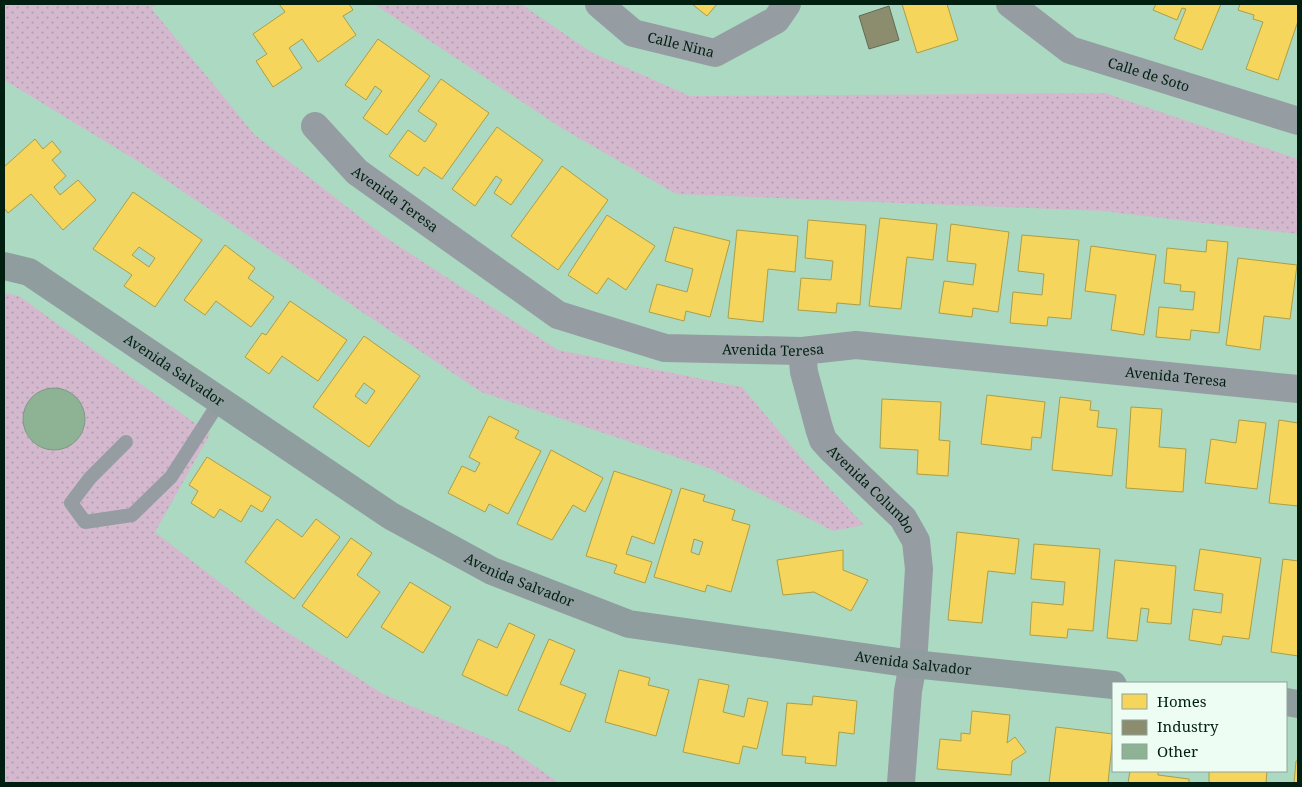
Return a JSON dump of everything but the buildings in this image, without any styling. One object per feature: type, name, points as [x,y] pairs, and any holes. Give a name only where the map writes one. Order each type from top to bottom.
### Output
[{"type":"street","name":"Calle Nina","points":[[599,4],[633,33],[715,53],[776,20],[786,4]]},
{"type":"street","name":"Calle de Soto","points":[[1010,4],[1070,50],[1298,121]]},
{"type":"street","name":"Avenida Teresa","points":[[315,126],[357,172],[558,315],[665,348],[802,350],[856,345],[1298,390]]},
{"type":"street","name":"Avenida Salvador","points":[[4,266],[29,272],[391,516],[492,571],[629,624],[913,664],[1112,685]]},
{"type":"street","name":"Avenida Columbo","points":[[802,350],[804,372],[823,440],[903,518],[916,541],[920,569],[901,783]]},
{"type":"lane","points":[[126,442],[90,478],[71,503],[86,522],[132,515],[170,478],[220,401]]},
{"type":"shaded area","points":[[4,4],[159,4],[151,8],[254,134],[388,239],[558,350],[742,387],[804,461],[864,525],[833,531],[711,469],[481,392],[139,162],[4,80]]},
{"type":"shaded area","points":[[374,4],[521,4],[591,52],[690,96],[1105,93],[1298,159],[1298,234],[1102,211],[676,194],[563,129]]},
{"type":"shaded area","points":[[4,293],[19,296],[210,434],[155,532],[267,619],[383,694],[506,746],[559,783],[4,783]]}]
